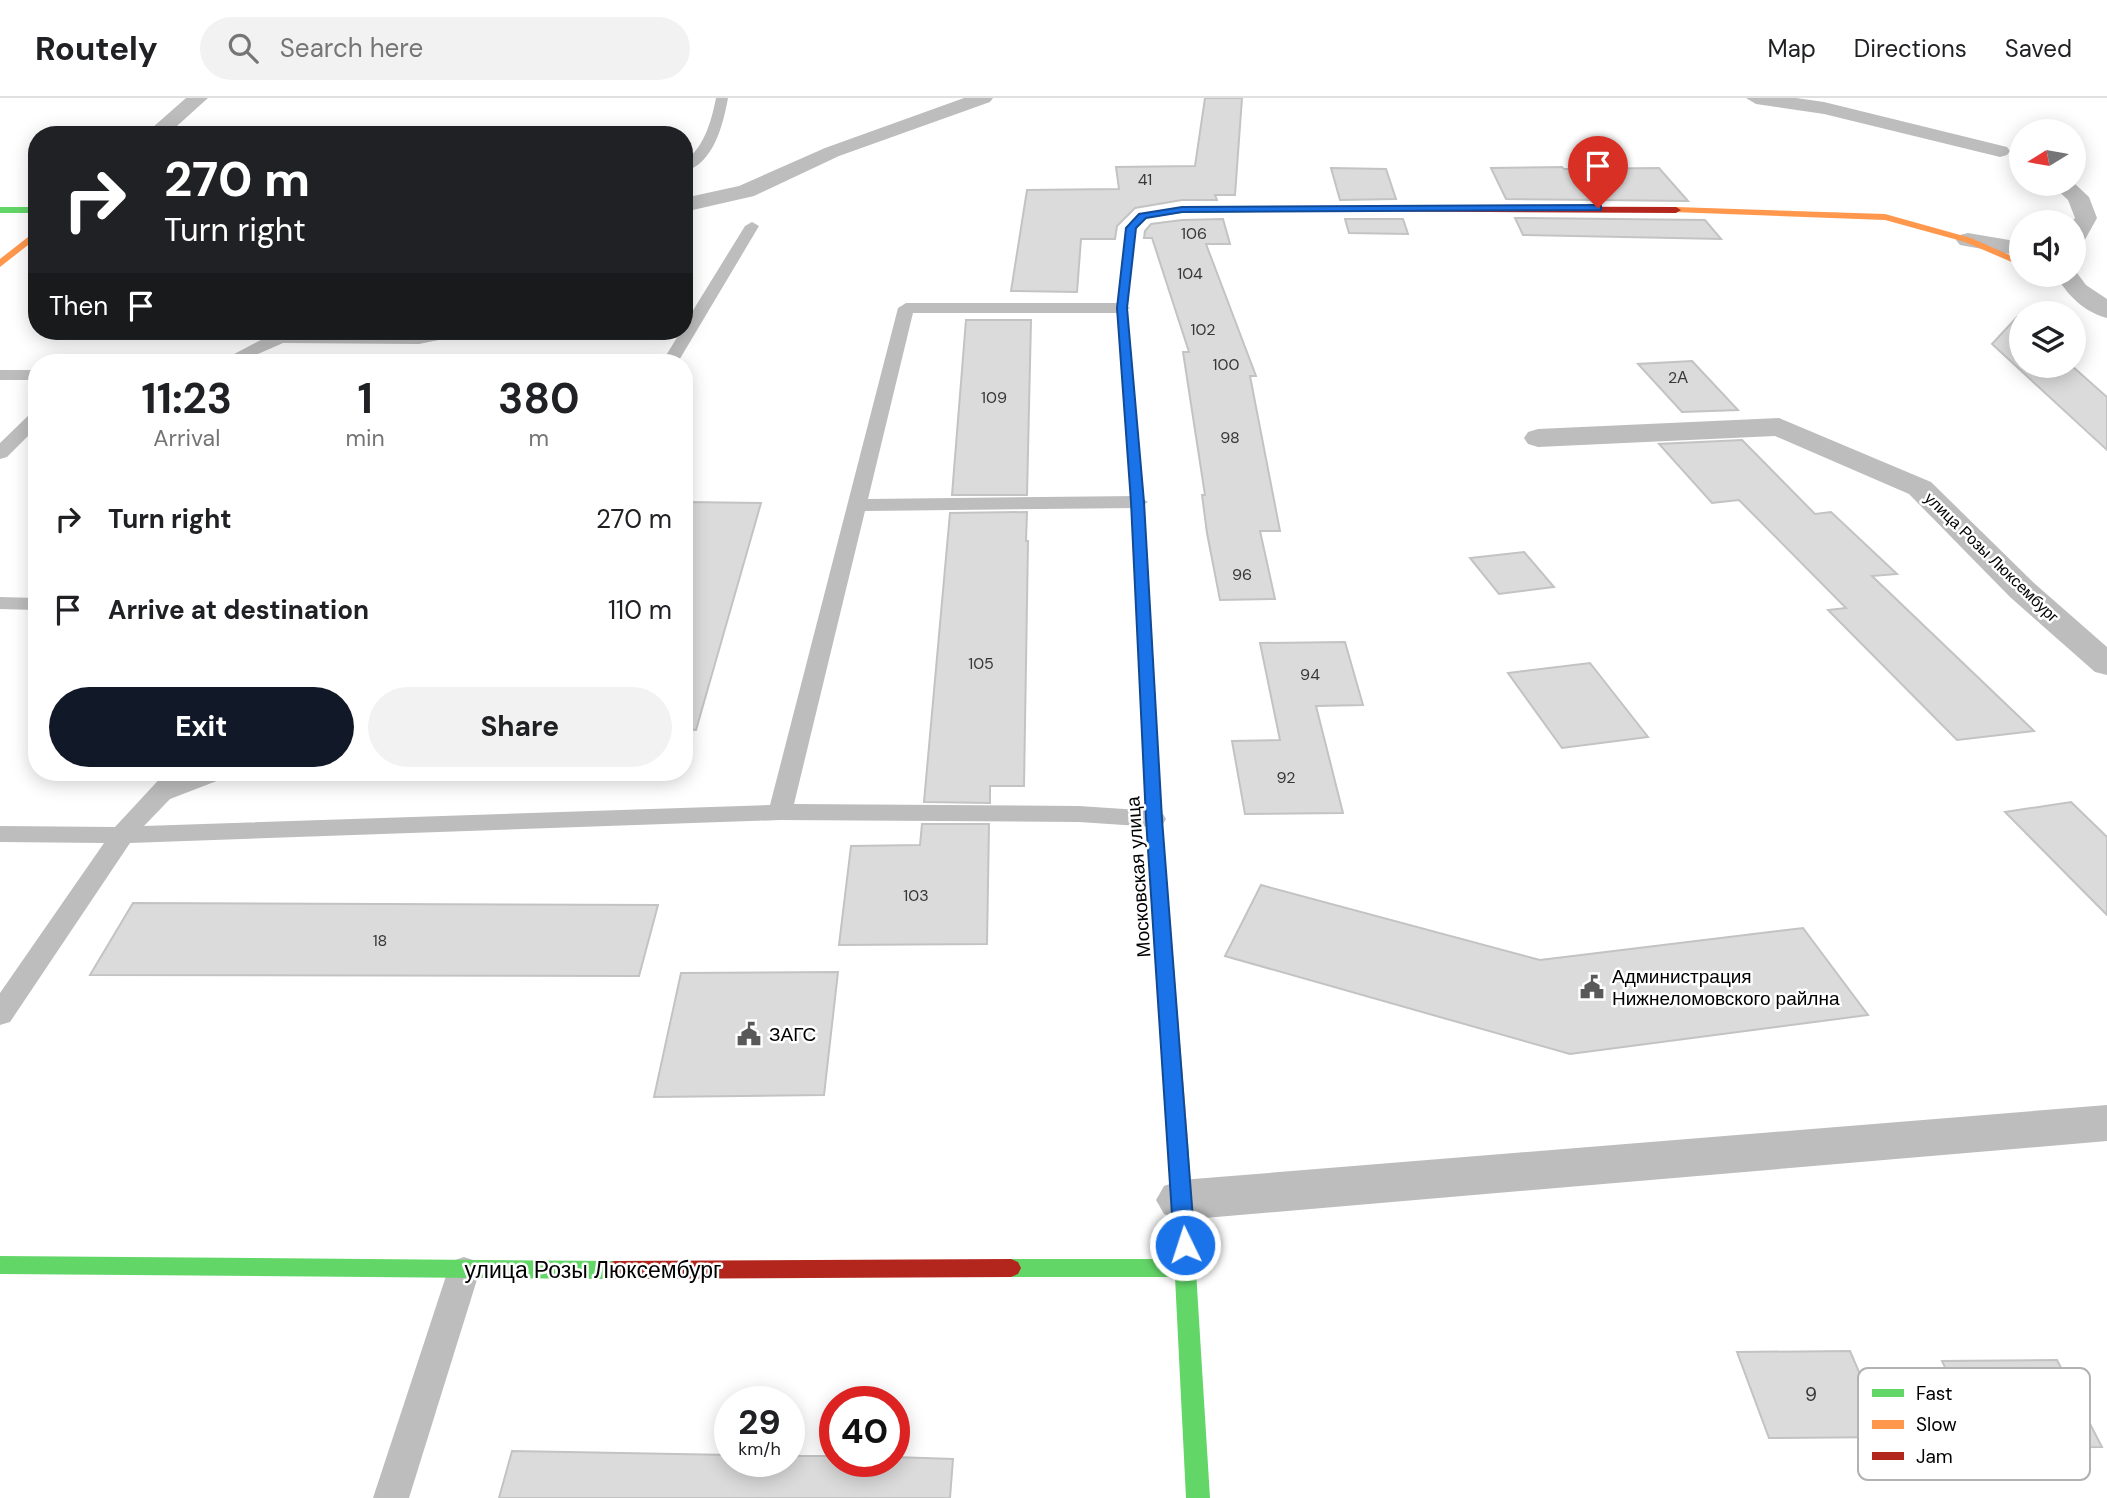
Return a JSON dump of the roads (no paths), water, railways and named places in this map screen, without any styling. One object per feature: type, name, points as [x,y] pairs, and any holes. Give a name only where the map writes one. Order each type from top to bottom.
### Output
[{"type":"street","points":[[165,126],[198,98]]},
{"type":"street","points":[[1756,98],[1824,108],[2000,151]]},
{"type":"street","points":[[1824,98],[2009,155]]},
{"type":"street","points":[[693,203],[746,191],[832,152],[969,100]]},
{"type":"street","name":"Московская улица","points":[[1198,1498],[1187,1268],[1154,819],[1138,502],[1122,308],[1131,228],[1143,216],[1196,209],[1625,208],[1885,217],[1968,240]]},
{"type":"street","points":[[0,210],[28,210]]},
{"type":"street","points":[[1968,240],[2009,247]]},
{"type":"street","points":[[1968,240],[2009,258]]},
{"type":"street","points":[[0,264],[28,241]]},
{"type":"street","points":[[2078,287],[2107,310]]},
{"type":"street","name":"улица Розы Люксембург","points":[[1538,438],[1779,427],[1920,488],[2022,590],[2107,665]]},
{"type":"street","points":[[1181,1200],[2107,1124]]},
{"type":"street","name":"улица Розы Люксембург","points":[[0,1265],[464,1270],[1187,1268]]},
{"type":"lane","points":[[693,163],[717,128],[722,98]]},
{"type":"lane","points":[[693,324],[752,226]]},
{"type":"lane","points":[[780,811],[906,308],[1122,308]]},
{"type":"lane","points":[[244,354],[273,340]]},
{"type":"lane","points":[[0,375],[28,374]]},
{"type":"lane","points":[[0,453],[28,426]]},
{"type":"lane","points":[[856,505],[1138,502]]},
{"type":"lane","points":[[0,603],[28,604]]},
{"type":"lane","points":[[0,1015],[122,835],[171,781]]},
{"type":"lane","points":[[162,793],[194,781]]},
{"type":"lane","points":[[0,834],[122,835],[780,811],[1079,814],[1154,819]]},
{"type":"lane","points":[[391,1498],[464,1270]]},
{"type":"place","name":"Администрация Нижнеломовского райлна","points":[[1592,987]]},
{"type":"place","name":"ЗАГС","points":[[749,1034]]}]
